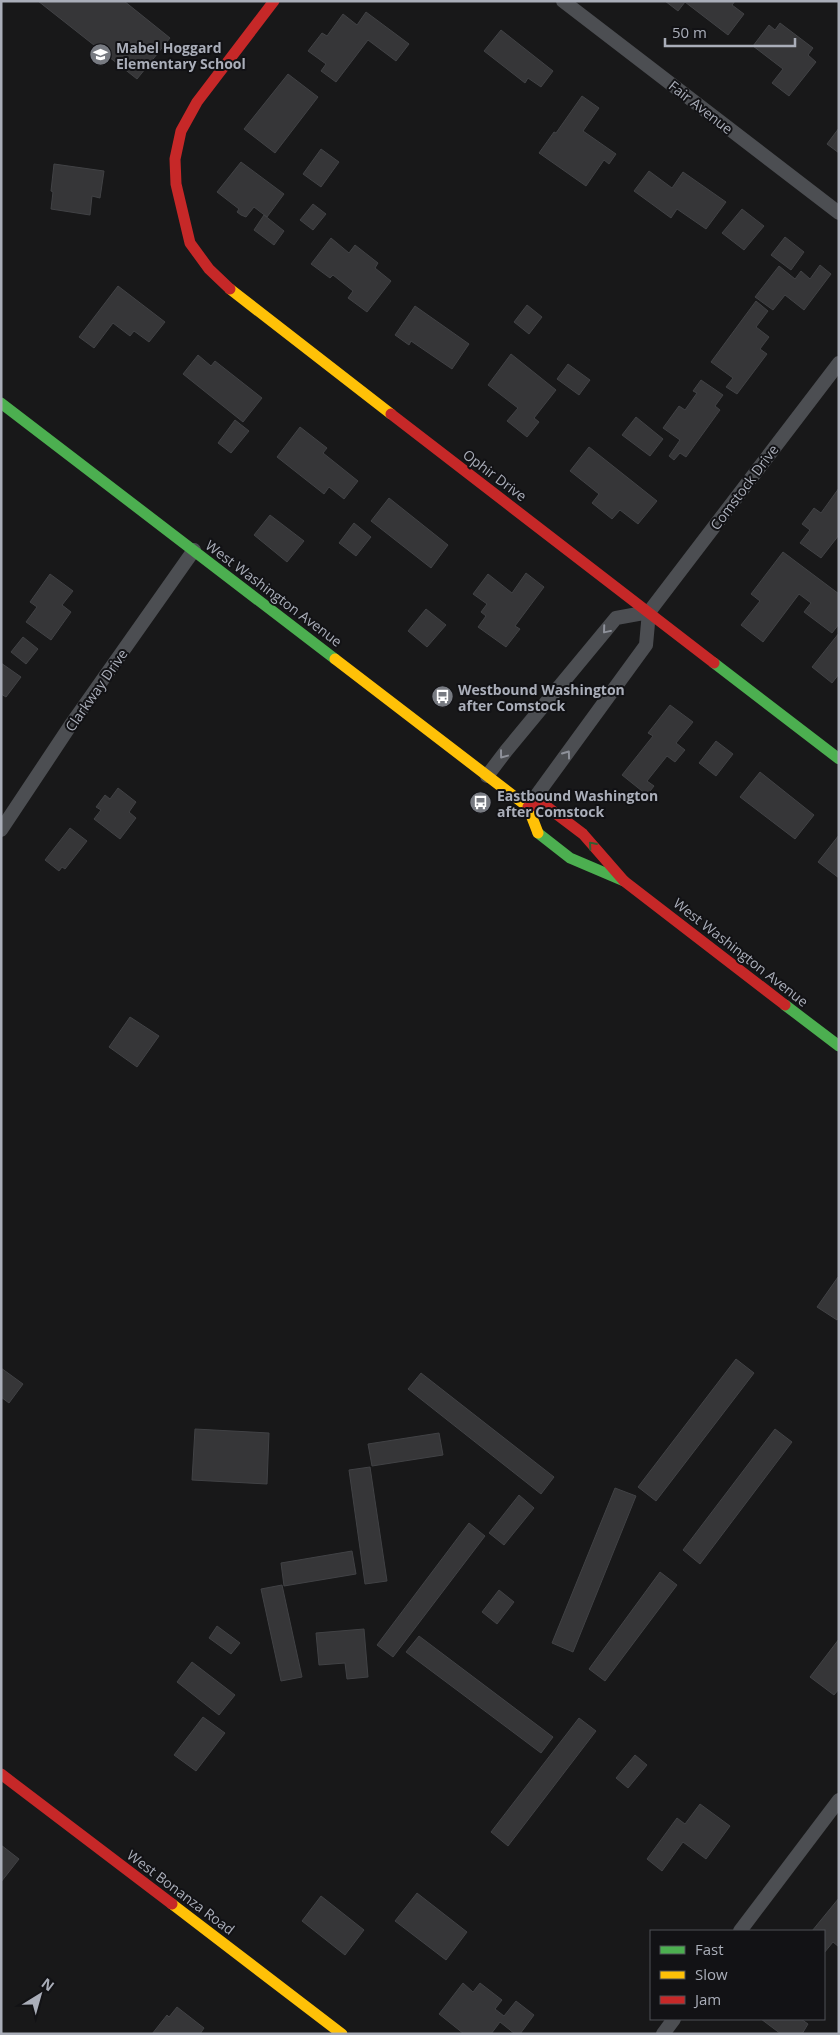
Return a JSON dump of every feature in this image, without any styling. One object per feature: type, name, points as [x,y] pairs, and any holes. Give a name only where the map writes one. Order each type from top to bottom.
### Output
[{"type":"main road","name":"Ophir Drive","points":[[274,1],[197,102],[181,131],[175,160],[176,184],[190,243],[209,269],[237,296],[839,759]]},
{"type":"main road","name":"West Washington Avenue","points":[[1,404],[528,807],[538,833],[570,858],[624,881]]},
{"type":"main road","name":"West Washington Avenue","points":[[528,807],[542,802],[583,834],[624,881],[839,1046]]},
{"type":"main road","name":"West Bonanza Road","points":[[1,1774],[342,2034]]},
{"type":"street","name":"Fair Avenue","points":[[563,1],[839,213]]},
{"type":"street","name":"Comstock Drive","points":[[649,612],[839,363]]},
{"type":"street","name":"Clarkway Drive","points":[[1,830],[70,726],[194,550]]},
{"type":"street","points":[[488,776],[506,750],[616,618],[649,612],[646,645],[528,807]]},
{"type":"street","points":[[741,1930],[839,1800]]},
{"type":"street","points":[[663,2034],[673,2020]]},
{"type":"building","points":[[38,1],[124,1],[170,38],[137,79]]},
{"type":"building","points":[[665,1],[735,1],[732,5],[744,14],[728,35],[685,2],[678,11]]},
{"type":"building","points":[[366,12],[409,44],[396,61],[368,40],[336,82],[321,71],[326,64],[308,51],[322,33],[327,36],[343,14],[357,25]]},
{"type":"building","points":[[780,23],[813,48],[808,55],[816,62],[789,96],[772,83],[783,69],[753,46],[769,25],[775,30]]},
{"type":"building","points":[[501,30],[553,71],[541,87],[528,78],[525,83],[484,51]]},
{"type":"building","points":[[288,74],[318,97],[275,153],[244,129]]},
{"type":"building","points":[[582,96],[599,108],[583,131],[616,154],[609,164],[604,160],[586,186],[539,153],[554,132],[556,133]]},
{"type":"building","points":[[839,128],[839,153],[827,144]]},
{"type":"building","points":[[321,149],[339,162],[321,187],[303,174]]},
{"type":"building","points":[[241,162],[284,194],[267,217],[254,207],[246,217],[241,215],[237,212],[239,209],[217,192]]},
{"type":"building","points":[[54,164],[104,171],[100,198],[92,196],[90,215],[51,209]]},
{"type":"building","points":[[649,171],[672,188],[683,172],[726,202],[706,229],[677,209],[671,218],[634,191]]},
{"type":"building","points":[[313,204],[326,214],[313,230],[300,220]]},
{"type":"building","points":[[742,209],[764,226],[744,250],[722,233]]},
{"type":"building","points":[[264,215],[284,231],[274,245],[254,230]]},
{"type":"building","points":[[785,237],[804,252],[791,270],[771,255]]},
{"type":"building","points":[[331,238],[349,253],[355,245],[378,263],[375,268],[391,281],[367,312],[348,298],[353,291],[333,275],[330,278],[311,264]]},
{"type":"building","points":[[820,265],[831,274],[804,310],[785,295],[773,310],[755,297],[779,266],[795,279],[801,271],[810,279]]},
{"type":"building","points":[[118,286],[165,322],[149,342],[134,331],[130,336],[113,323],[94,348],[79,337]]},
{"type":"building","points":[[756,301],[768,311],[756,327],[769,337],[760,349],[767,354],[737,394],[726,387],[733,378],[711,362]]},
{"type":"building","points":[[527,305],[542,317],[529,334],[514,322]]},
{"type":"building","points":[[415,306],[469,344],[452,369],[411,341],[409,345],[395,335]]},
{"type":"building","points":[[511,354],[556,390],[534,418],[539,422],[527,437],[507,421],[518,408],[488,385]]},
{"type":"building","points":[[198,355],[211,366],[215,361],[262,398],[243,422],[183,374]]},
{"type":"building","points":[[568,364],[590,380],[579,395],[557,379]]},
{"type":"building","points":[[701,380],[723,395],[715,406],[720,410],[686,457],[680,453],[674,460],[669,456],[680,440],[663,428],[679,406],[685,410],[697,393],[693,391]]},
{"type":"building","points":[[636,417],[663,439],[650,456],[622,435]]},
{"type":"building","points":[[235,420],[249,431],[231,453],[218,443]]},
{"type":"building","points":[[300,427],[327,448],[323,453],[358,481],[344,499],[329,487],[324,494],[277,457]]},
{"type":"building","points":[[589,447],[657,501],[638,524],[620,510],[612,519],[592,503],[599,494],[570,471]]},
{"type":"building","points":[[839,488],[839,535],[821,558],[800,543],[810,530],[802,524],[814,508],[821,513]]},
{"type":"building","points":[[389,498],[448,545],[431,568],[371,521]]},
{"type":"building","points":[[270,515],[304,541],[287,562],[254,535]]},
{"type":"building","points":[[354,523],[371,537],[356,556],[339,543]]},
{"type":"building","points":[[783,552],[839,594],[839,624],[832,633],[804,612],[811,603],[799,594],[763,642],[741,625],[760,601],[751,594]]},
{"type":"building","points":[[526,573],[544,587],[515,626],[520,629],[506,647],[478,627],[486,616],[481,612],[487,604],[473,594],[488,574],[512,593]]},
{"type":"building","points":[[50,574],[73,591],[62,605],[71,612],[51,640],[26,622],[37,607],[30,602]]},
{"type":"building","points":[[426,609],[446,625],[427,647],[408,631]]},
{"type":"building","points":[[839,633],[839,674],[832,683],[812,667]]},
{"type":"building","points":[[23,637],[38,649],[26,664],[11,652]]},
{"type":"building","points":[[1,663],[21,677],[6,697],[1,694]]},
{"type":"building","points":[[670,705],[693,722],[676,743],[685,750],[675,762],[667,756],[647,781],[654,786],[647,795],[622,775],[653,736],[648,733]]},
{"type":"building","points":[[716,741],[733,754],[716,776],[699,763]]},
{"type":"building","points":[[760,772],[814,815],[795,839],[740,797]]},
{"type":"building","points":[[118,788],[136,802],[129,812],[136,818],[120,839],[94,819],[101,810],[96,807],[105,795],[110,799]]},
{"type":"building","points":[[70,828],[87,841],[65,869],[62,867],[59,871],[45,860]]},
{"type":"building","points":[[839,835],[839,878],[818,862]]},
{"type":"building","points":[[130,1017],[159,1036],[137,1067],[109,1047]]},
{"type":"building","points":[[838,1277],[839,1317],[837,1320],[817,1307]]},
{"type":"building","points":[[736,1359],[754,1373],[656,1501],[638,1487]]},
{"type":"building","points":[[1,1368],[23,1384],[9,1403],[1,1397]]},
{"type":"building","points":[[421,1373],[554,1477],[541,1494],[408,1389]]},
{"type":"building","points":[[195,1429],[269,1433],[267,1484],[192,1480]]},
{"type":"building","points":[[775,1429],[792,1442],[700,1564],[683,1550]]},
{"type":"building","points":[[439,1433],[443,1455],[372,1466],[368,1444]]},
{"type":"building","points":[[370,1467],[387,1581],[365,1584],[349,1470]]},
{"type":"building","points":[[615,1488],[636,1496],[573,1652],[552,1643]]},
{"type":"building","points":[[519,1495],[534,1508],[504,1545],[489,1533]]},
{"type":"building","points":[[469,1523],[485,1536],[393,1657],[377,1645]]},
{"type":"building","points":[[352,1551],[356,1574],[284,1586],[281,1563]]},
{"type":"building","points":[[660,1572],[677,1585],[605,1681],[589,1669]]},
{"type":"building","points":[[282,1585],[302,1677],[281,1681],[261,1589]]},
{"type":"building","points":[[499,1590],[514,1602],[497,1624],[482,1612]]},
{"type":"building","points":[[217,1626],[240,1643],[231,1654],[209,1638]]},
{"type":"building","points":[[364,1629],[368,1677],[347,1679],[345,1663],[319,1665],[316,1633]]},
{"type":"building","points":[[419,1636],[553,1737],[541,1753],[406,1652]]},
{"type":"building","points":[[839,1639],[839,1689],[834,1695],[810,1677]]},
{"type":"building","points":[[192,1662],[235,1695],[219,1715],[177,1682]]},
{"type":"building","points":[[203,1717],[225,1733],[196,1771],[174,1755]]},
{"type":"building","points":[[579,1718],[596,1731],[508,1846],[491,1832]]},
{"type":"building","points":[[635,1755],[647,1765],[628,1788],[616,1778]]},
{"type":"building","points":[[700,1804],[730,1826],[706,1859],[683,1842],[662,1871],[647,1859],[677,1818],[685,1824]]},
{"type":"building","points":[[1,1845],[19,1859],[1,1882]]},
{"type":"building","points":[[417,1893],[467,1932],[446,1960],[395,1921]]},
{"type":"building","points":[[321,1896],[364,1930],[345,1955],[302,1921]]},
{"type":"building","points":[[839,1898],[839,1947],[833,1942],[825,1952],[825,1930],[813,1930]]},
{"type":"building","points":[[463,1983],[473,1992],[480,1983],[502,2000],[495,2009],[504,2016],[516,2001],[534,2015],[520,2034],[515,2034],[500,2022],[491,2034],[464,2034],[439,2014]]},
{"type":"building","points":[[177,2007],[204,2028],[200,2034],[152,2034],[167,2015],[169,2017]]},
{"type":"building","points":[[762,2020],[802,2020],[808,2024],[802,2034],[781,2034]]},
{"type":"traffic: fast","points":[[1,403],[335,659]]},
{"type":"traffic: fast","points":[[714,663],[839,759]]},
{"type":"traffic: fast","points":[[538,833],[570,858],[624,881]]},
{"type":"traffic: fast","points":[[785,1005],[839,1046]]},
{"type":"traffic: slow","points":[[230,289],[391,414]]},
{"type":"traffic: slow","points":[[335,659],[528,807],[538,833]]},
{"type":"traffic: slow","points":[[172,1904],[342,2034]]},
{"type":"traffic: jam","points":[[230,289],[209,269],[190,243],[176,184],[175,159],[181,131],[197,102],[274,1]]},
{"type":"traffic: jam","points":[[391,414],[714,663]]},
{"type":"traffic: jam","points":[[528,807],[542,803],[583,834],[624,881],[785,1005]]},
{"type":"traffic: jam","points":[[1,1774],[172,1904]]},
{"type":"place","name":"Mabel Hoggard Elementary School","points":[[100,55]]},
{"type":"place","name":"Westbound Washington after Comstock","points":[[442,697]]},
{"type":"place","name":"Eastbound Washington after Comstock","points":[[481,803]]}]
